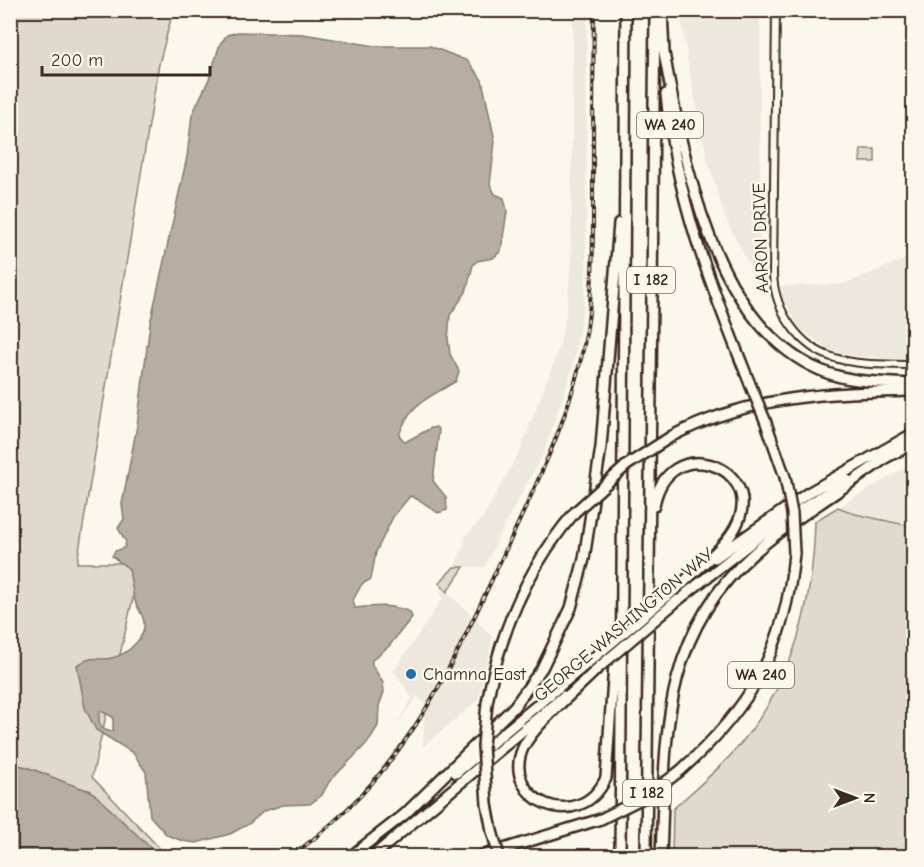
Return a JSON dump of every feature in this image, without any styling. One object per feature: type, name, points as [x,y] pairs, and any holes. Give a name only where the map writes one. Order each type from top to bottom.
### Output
[{"type":"highway","name":"I 182","points":[[620,856],[626,10]]},
{"type":"highway","name":"I 182","points":[[646,856],[655,10]]},
{"type":"highway","name":"WA 240","points":[[481,856],[601,819],[646,796],[680,771],[729,722],[763,673],[783,622],[790,590],[794,553],[792,513],[785,477],[692,232],[671,134],[662,10]]},
{"type":"highway","points":[[663,47],[692,184],[722,264],[752,316],[785,350],[821,371],[850,379],[914,384]]},
{"type":"highway","name":"WA 240","points":[[351,856],[405,814],[514,708],[542,668],[561,631],[576,593],[594,498],[607,396],[625,137]]},
{"type":"highway","points":[[499,856],[487,804],[483,746],[487,703],[497,652],[517,601],[542,556],[575,512],[627,465],[672,436],[711,417],[785,398],[914,392]]},
{"type":"highway","name":"GEORGE WASHINGTON WAY","points":[[405,814],[680,585],[736,542],[808,493],[914,433]]},
{"type":"highway","name":"GEORGE WASHINGTON WAY","points":[[373,856],[678,600],[770,529],[914,442]]},
{"type":"highway","points":[[661,856],[669,708],[679,666],[696,624],[720,589],[755,552],[891,454]]},
{"type":"highway","points":[[650,550],[657,492],[667,475],[681,466],[696,462],[712,464],[729,475],[740,492],[741,513],[738,522],[730,536],[680,585]]},
{"type":"highway","points":[[598,668],[523,748],[521,776],[529,792],[548,806],[567,808],[581,805],[595,795],[606,778],[622,552]]},
{"type":"street","name":"AARON DRIVE","points":[[776,10],[773,274],[780,306],[795,332],[810,346],[829,356],[853,362],[914,365]]},
{"type":"shaded area","points":[[10,11],[173,11],[159,64],[77,563],[141,563],[92,777],[167,856],[157,855],[91,791],[11,763]]},
{"type":"shaded area","points":[[573,11],[587,11],[586,272],[583,308],[573,366],[544,452],[485,567],[454,567],[463,549],[465,537],[483,518],[521,449],[559,348],[566,315],[571,265]]},
{"type":"shaded area","points":[[680,11],[760,11],[760,287],[724,215],[707,157]]},
{"type":"shaded area","points":[[238,32],[303,34],[375,46],[430,46],[468,61],[482,80],[495,141],[490,184],[495,194],[504,198],[507,211],[501,251],[493,258],[477,261],[473,265],[466,292],[450,315],[448,339],[450,354],[459,371],[456,381],[415,408],[399,435],[405,442],[431,428],[436,427],[439,430],[433,481],[446,497],[447,510],[438,513],[410,496],[393,517],[376,552],[371,579],[362,584],[353,600],[355,608],[390,607],[410,612],[412,617],[389,646],[372,660],[372,665],[383,683],[384,692],[379,706],[378,726],[368,742],[329,782],[322,795],[310,804],[283,805],[264,811],[249,824],[230,834],[196,843],[167,835],[150,816],[146,772],[133,753],[96,730],[85,708],[77,665],[88,659],[107,659],[124,653],[136,643],[143,631],[143,618],[135,601],[129,569],[112,556],[115,551],[124,548],[126,542],[118,528],[124,519],[122,504],[137,426],[150,324],[187,157],[192,115],[209,79],[220,44],[227,35]],"holes":[[[101,711],[113,717],[113,731],[105,730],[99,718]]]},
{"type":"shaded area","points":[[861,149],[875,149],[875,162],[860,162]]},
{"type":"shaded area","points":[[913,256],[913,360],[856,356],[830,350],[799,328],[781,295],[781,286],[844,284]]},
{"type":"shaded area","points":[[913,463],[913,573],[906,562],[854,514],[838,507]]},
{"type":"shaded area","points":[[838,507],[855,514],[910,526],[906,562],[914,573],[913,856],[672,856],[673,809],[709,777],[742,742],[775,692],[788,665],[805,610],[815,521]]},
{"type":"shaded area","points":[[454,567],[464,567],[447,592],[439,583]]},
{"type":"shaded area","points":[[440,585],[493,637],[478,700],[423,747],[425,703],[417,697],[395,727],[412,698],[394,671],[442,599]]},
{"type":"shaded area","points":[[11,763],[91,791],[159,856],[11,856]]},
{"type":"railway","points":[[291,856],[331,824],[366,790],[395,754],[421,716],[487,591],[564,416],[586,334],[592,280],[594,10]]},
{"type":"place","name":"Chamna East","points":[[411,674]]}]
